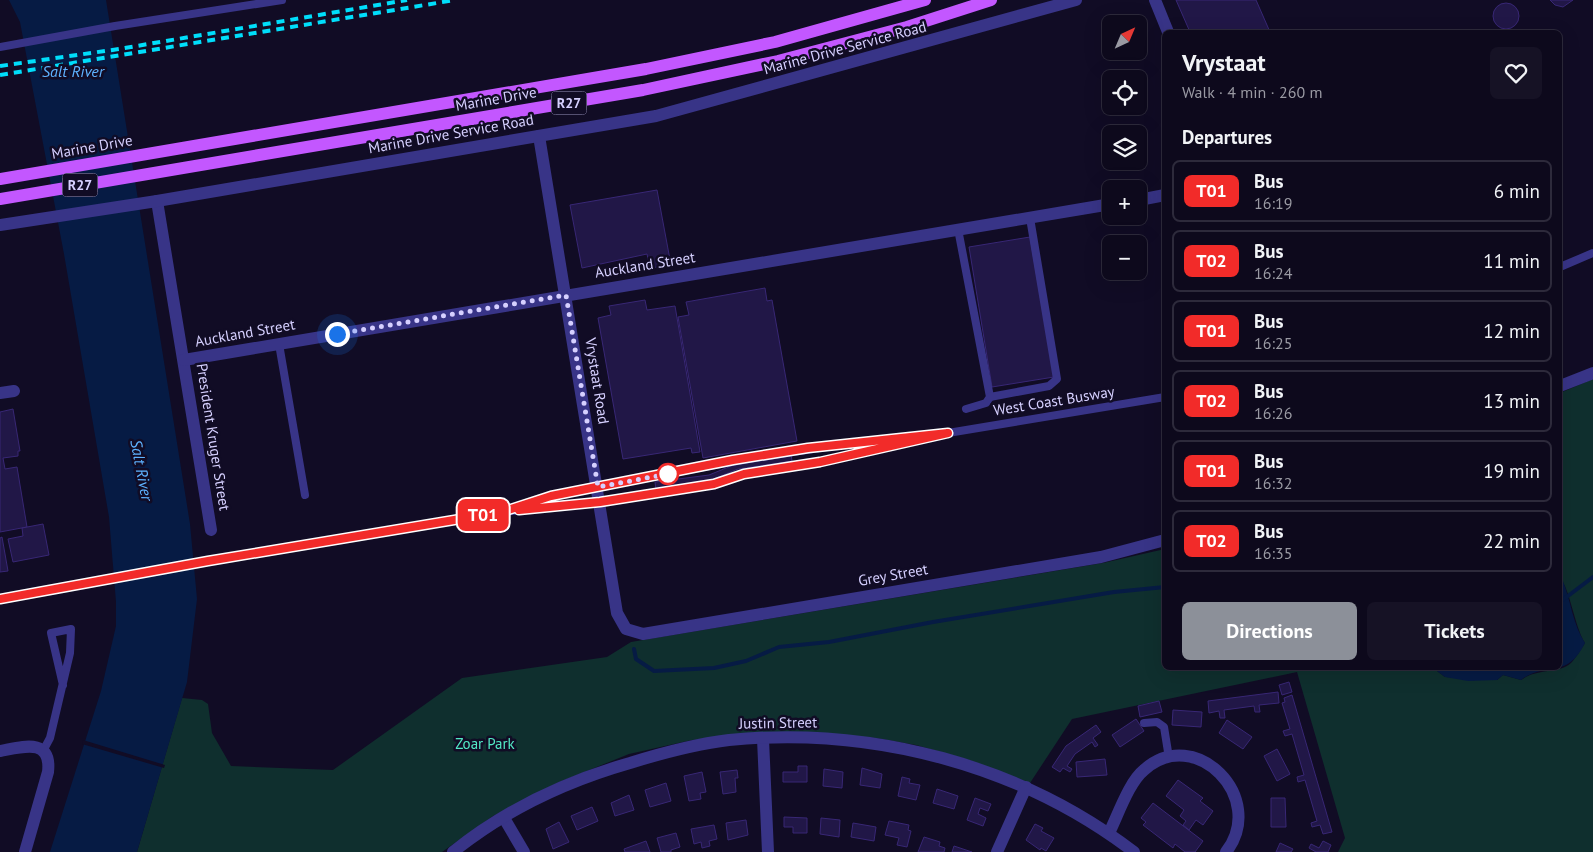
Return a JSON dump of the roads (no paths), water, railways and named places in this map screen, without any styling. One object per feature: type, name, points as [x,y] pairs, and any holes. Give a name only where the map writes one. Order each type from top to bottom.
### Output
[{"type":"main road","name":"Marine Drive","points":[[0,179],[510,94],[710,57],[818,31],[925,0]]},
{"type":"main road","name":"Marine Drive","points":[[0,199],[643,90],[778,61],[907,27],[992,0]]},
{"type":"street","name":"Marine Drive Service Road","points":[[0,225],[157,201],[656,116],[1076,0]]},
{"type":"street","points":[[1154,0],[1167,30]]},
{"type":"street","name":"Vrystaat Road","points":[[539,136],[598,487],[617,613],[626,630]]},
{"type":"street","points":[[1147,198],[1162,196]]},
{"type":"street","name":"President Kruger Street","points":[[157,201],[211,530]]},
{"type":"street","name":"Auckland Street","points":[[184,360],[1102,206]]},
{"type":"street","points":[[1562,385],[1593,373]]},
{"type":"street","points":[[0,393],[14,391]]},
{"type":"street","name":"Grey Street","points":[[626,630],[643,634],[1101,557],[1162,541]]},
{"type":"street","points":[[763,739],[768,852]]},
{"type":"street","name":"Justin Street","points":[[453,852],[536,799],[595,773],[692,747],[729,740],[763,739],[830,739],[880,744],[964,764],[993,773],[1058,803],[1110,833],[1134,852]]},
{"type":"street","points":[[0,750],[31,746],[43,751],[48,759],[48,772],[25,852]]},
{"type":"street","points":[[1110,833],[1134,783],[1143,770],[1169,758],[1193,757],[1209,764],[1229,785],[1239,808],[1236,837],[1226,852]]},
{"type":"street","points":[[997,852],[1026,787]]},
{"type":"street","points":[[504,818],[524,852]]},
{"type":"lane","points":[[0,46],[282,0]]},
{"type":"lane","points":[[990,397],[1049,386],[1057,379],[1030,218]]},
{"type":"lane","points":[[958,230],[990,397],[986,403],[966,409]]},
{"type":"lane","points":[[1562,266],[1593,254]]},
{"type":"lane","points":[[280,344],[305,496]]},
{"type":"lane","name":"West Coast Busway","points":[[502,512],[551,496],[808,448],[948,433],[1162,397]]},
{"type":"lane","name":"West Coast Busway","points":[[0,599],[208,561],[502,512],[600,502],[714,484],[744,474],[820,462],[948,433]]},
{"type":"lane","points":[[43,751],[50,738],[63,685],[70,653],[71,629],[50,633],[63,685]]},
{"type":"lane","points":[[1144,723],[1157,722],[1164,727],[1169,758]]},
{"type":"water","name":"Salt River","points":[[9,0],[106,0],[190,524],[197,599],[187,682],[137,852],[50,852],[101,691],[116,626],[116,602],[109,517],[64,254],[20,22]]},
{"type":"water","points":[[1562,580],[1575,621],[1585,643],[1578,655],[1571,662],[1563,666]]},
{"type":"water","points":[[1436,670],[1545,670],[1530,674],[1521,680],[1503,675],[1497,680],[1468,681],[1445,677]]},
{"type":"waterway","points":[[1562,600],[1593,577]]},
{"type":"waterway","points":[[634,649],[636,659],[654,671],[714,668],[746,661],[779,647],[829,642],[933,622],[1114,592],[1162,587]]},
{"type":"railway","points":[[0,66],[119,49],[407,0]]},
{"type":"railway","points":[[0,75],[455,0]]},
{"type":"park label","name":"Zoar Park","points":[[485,744]]}]
